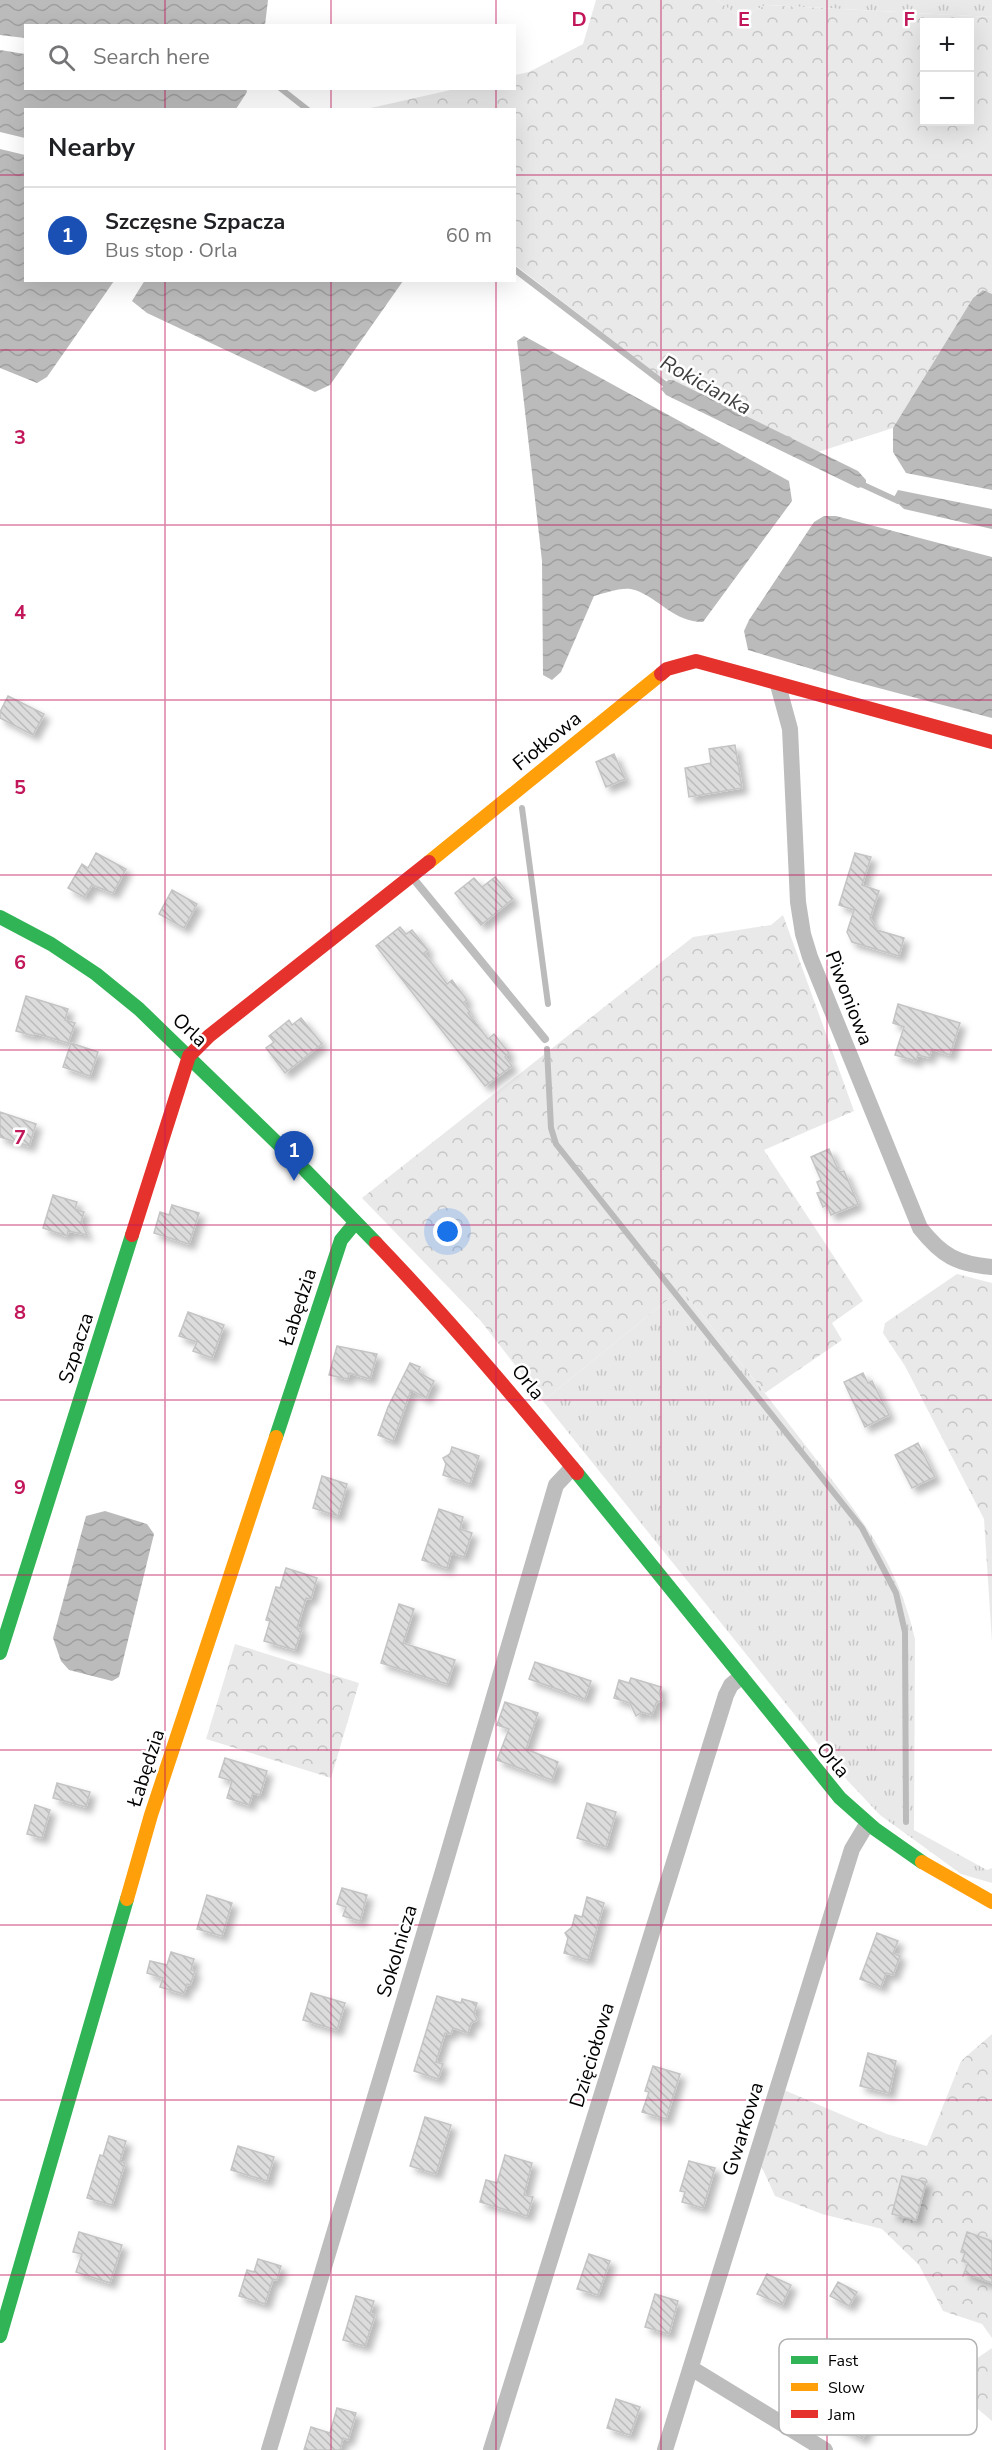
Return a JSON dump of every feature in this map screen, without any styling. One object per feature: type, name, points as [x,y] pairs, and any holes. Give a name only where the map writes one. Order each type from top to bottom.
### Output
[{"type":"street","name":"Fiołkowa","points":[[189,1056],[209,1036],[667,669],[696,661],[992,742]]},
{"type":"street","name":"Piwoniowa","points":[[778,685],[790,729],[798,902],[803,934],[810,957],[920,1228],[939,1251],[951,1258],[964,1264],[992,1267]]},
{"type":"street","name":"Orla","points":[[0,917],[51,944],[96,974],[140,1010],[189,1056],[355,1223],[462,1335],[816,1771],[867,1824],[932,1869],[992,1902]]},
{"type":"street","name":"Szpacza","points":[[0,1653],[189,1056]]},
{"type":"street","name":"Łabędzia","points":[[0,2336],[151,1815],[341,1240],[355,1223]]},
{"type":"street","name":"Sokolnicza","points":[[268,2450],[442,1874],[556,1485],[572,1468]]},
{"type":"street","name":"Dzięciołowa","points":[[491,2450],[726,1695],[731,1685],[741,1677]]},
{"type":"street","name":"Gwarkowa","points":[[665,2450],[852,1849],[867,1824]]},
{"type":"street","points":[[690,2368],[779,2422]]},
{"type":"street","points":[[800,2435],[825,2450]]},
{"type":"lane","points":[[411,876],[545,1039]]},
{"type":"green space","points":[[596,0],[717,0],[740,17],[766,5],[992,17],[992,294],[983,290],[973,298],[893,428],[818,452],[673,380],[660,377],[516,266],[516,108],[371,108],[451,90],[516,90],[516,75],[529,72],[583,44]]},
{"type":"green space","points":[[717,0],[992,0],[992,17],[766,5],[740,17]]},
{"type":"green space","points":[[783,915],[854,1111],[764,1150],[863,1301],[832,1323],[842,1340],[765,1393],[681,1289],[543,1401],[480,1320],[362,1198],[693,937],[771,925]]},
{"type":"green space","points":[[957,1274],[992,1283],[992,1642],[984,1519],[905,1366],[883,1333],[885,1323]]},
{"type":"green space","points":[[681,1289],[859,1516],[886,1561],[898,1585],[915,1639],[914,1830],[987,1870],[992,1868],[992,1883],[961,1874],[880,1815],[847,1780],[543,1401]]},
{"type":"green space","points":[[235,1644],[359,1683],[331,1778],[206,1739]]},
{"type":"green space","points":[[992,2034],[992,2338],[982,2324],[943,2311],[919,2265],[882,2229],[822,2214],[775,2196],[759,2161],[784,2090],[887,2134],[927,2146],[961,2061]]},
{"type":"green space","points":[[992,2348],[992,2421],[977,2408],[977,2358]]},
{"type":"water","points":[[0,0],[268,0],[265,24],[24,24],[24,38],[0,35]]},
{"type":"water","points":[[0,50],[24,54],[24,90],[246,90],[247,92],[237,108],[24,108],[24,138],[0,132]]},
{"type":"water","points":[[0,149],[24,155],[24,282],[113,282],[47,377],[37,383],[0,368]]},
{"type":"water","points":[[144,282],[402,282],[330,385],[315,392],[147,313],[132,301]]},
{"type":"water","points":[[983,290],[992,294],[992,490],[906,473],[893,452],[893,428],[973,298]]},
{"type":"water","points":[[524,336],[789,481],[792,501],[703,622],[675,614],[635,590],[620,589],[594,596],[561,672],[552,680],[543,675],[542,561],[517,341]]},
{"type":"water","points":[[668,380],[673,380],[858,471],[866,480],[866,486],[858,488],[666,395],[661,389]]},
{"type":"water","points":[[898,490],[992,509],[992,529],[904,509],[893,499]]},
{"type":"water","points":[[824,516],[836,516],[992,557],[992,718],[852,681],[748,650],[744,631],[749,620],[814,522]]},
{"type":"water","points":[[105,1511],[147,1524],[154,1534],[119,1677],[112,1681],[69,1670],[61,1661],[53,1638],[86,1516]]},
{"type":"building","points":[[8,696],[44,714],[33,735],[0,718],[0,712]]},
{"type":"building","points":[[735,745],[742,788],[689,797],[685,768],[711,763],[709,749]]},
{"type":"building","points":[[614,754],[625,779],[606,787],[596,762]]},
{"type":"building","points":[[96,853],[126,869],[113,893],[92,885],[84,897],[68,888],[82,864],[88,868]]},
{"type":"building","points":[[855,853],[871,857],[862,885],[879,891],[870,918],[877,930],[904,938],[899,956],[852,942],[847,932],[854,910],[839,905]]},
{"type":"building","points":[[495,877],[513,899],[481,925],[455,893],[474,878],[482,887]]},
{"type":"building","points":[[172,890],[197,904],[184,928],[159,914]]},
{"type":"building","points":[[400,927],[406,934],[412,930],[428,950],[424,953],[447,984],[452,980],[467,1000],[463,1003],[470,1012],[468,1013],[488,1039],[494,1034],[509,1053],[505,1057],[512,1066],[485,1086],[376,946]]},
{"type":"building","points":[[26,996],[68,1009],[65,1020],[75,1023],[68,1043],[35,1033],[34,1036],[16,1031]]},
{"type":"building","points":[[898,1004],[960,1023],[950,1055],[932,1049],[929,1058],[918,1055],[916,1061],[895,1055],[904,1027],[893,1023]]},
{"type":"building","points":[[301,1018],[322,1044],[285,1073],[266,1048],[274,1042],[269,1036],[289,1020],[292,1025]]},
{"type":"building","points":[[71,1043],[98,1052],[90,1076],[63,1067]]},
{"type":"building","points":[[0,1112],[36,1124],[29,1146],[0,1137]]},
{"type":"building","points":[[829,1149],[839,1172],[844,1171],[858,1204],[831,1215],[827,1205],[823,1207],[817,1193],[821,1192],[817,1182],[821,1180],[811,1157]]},
{"type":"building","points":[[53,1195],[77,1202],[75,1209],[84,1212],[81,1222],[87,1235],[68,1231],[67,1236],[43,1228]]},
{"type":"building","points":[[172,1205],[199,1213],[189,1244],[154,1233],[160,1212],[169,1215]]},
{"type":"building","points":[[188,1312],[224,1325],[212,1358],[193,1351],[197,1342],[179,1336]]},
{"type":"building","points":[[337,1346],[377,1354],[370,1379],[349,1373],[348,1379],[329,1375]]},
{"type":"building","points":[[410,1363],[420,1367],[418,1372],[434,1381],[426,1398],[411,1390],[393,1441],[378,1435],[388,1407]]},
{"type":"building","points":[[863,1373],[868,1383],[872,1381],[889,1415],[865,1427],[844,1382]]},
{"type":"building","points":[[918,1443],[935,1477],[912,1488],[895,1455]]},
{"type":"building","points":[[452,1447],[479,1456],[470,1484],[443,1475],[446,1464],[443,1458],[450,1454]]},
{"type":"building","points":[[322,1476],[347,1484],[338,1516],[313,1508]]},
{"type":"building","points":[[439,1509],[463,1517],[460,1529],[472,1533],[464,1557],[451,1553],[447,1568],[422,1560]]},
{"type":"building","points":[[286,1568],[317,1578],[311,1599],[306,1598],[297,1628],[302,1629],[295,1650],[264,1641],[270,1621],[266,1620],[276,1587],[280,1588]]},
{"type":"building","points":[[399,1604],[414,1609],[403,1643],[455,1660],[447,1684],[381,1663]]},
{"type":"building","points":[[535,1662],[591,1681],[585,1699],[529,1679]]},
{"type":"building","points":[[631,1678],[661,1687],[659,1694],[662,1700],[656,1703],[652,1715],[642,1712],[636,1716],[630,1703],[614,1698],[619,1680],[629,1683]]},
{"type":"building","points":[[505,1702],[538,1713],[526,1749],[558,1762],[552,1780],[497,1760],[509,1729],[497,1725]]},
{"type":"building","points":[[225,1758],[267,1771],[260,1795],[253,1793],[249,1805],[227,1798],[232,1781],[219,1777]]},
{"type":"building","points":[[57,1783],[90,1792],[86,1807],[53,1798]]},
{"type":"building","points":[[587,1803],[616,1812],[606,1847],[577,1838]]},
{"type":"building","points":[[35,1805],[50,1810],[42,1838],[27,1834]]},
{"type":"building","points":[[342,1888],[367,1895],[360,1921],[343,1916],[346,1907],[337,1904]]},
{"type":"building","points":[[207,1895],[232,1903],[222,1936],[197,1929]]},
{"type":"building","points":[[587,1897],[604,1903],[588,1960],[564,1953],[568,1938],[565,1933],[572,1927],[575,1915],[582,1917]]},
{"type":"building","points":[[877,1933],[898,1941],[893,1953],[900,1956],[893,1975],[886,1973],[881,1987],[860,1979]]},
{"type":"building","points":[[171,1952],[194,1959],[191,1970],[195,1971],[184,1994],[160,1987],[163,1978],[147,1973],[150,1961],[167,1965]]},
{"type":"building","points":[[311,1993],[345,2003],[337,2030],[303,2020]]},
{"type":"building","points":[[437,1996],[461,2003],[462,1999],[477,2003],[474,2014],[477,2020],[471,2023],[468,2033],[453,2028],[451,2034],[445,2033],[436,2062],[443,2064],[438,2079],[414,2071]]},
{"type":"building","points":[[868,2053],[896,2061],[889,2093],[860,2086]]},
{"type":"building","points":[[653,2066],[680,2074],[666,2119],[642,2112],[649,2092],[645,2091]]},
{"type":"building","points":[[425,2117],[451,2125],[436,2174],[410,2166]]},
{"type":"building","points":[[109,2136],[126,2141],[120,2161],[125,2163],[112,2205],[87,2198],[100,2155],[103,2156]]},
{"type":"building","points":[[238,2146],[274,2157],[267,2181],[231,2170]]},
{"type":"building","points":[[505,2155],[532,2163],[524,2195],[533,2197],[527,2216],[480,2202],[486,2180],[497,2183]]},
{"type":"building","points":[[689,2161],[715,2168],[703,2208],[682,2202],[685,2192],[680,2191]]},
{"type":"building","points":[[902,2176],[926,2182],[916,2220],[892,2214]]},
{"type":"building","points":[[79,2232],[122,2245],[110,2283],[76,2272],[82,2254],[73,2252]]},
{"type":"building","points":[[967,2232],[992,2241],[992,2283],[964,2273],[968,2263],[962,2261],[965,2253],[961,2252]]},
{"type":"building","points":[[589,2254],[610,2261],[598,2295],[577,2289]]},
{"type":"building","points":[[258,2259],[281,2266],[277,2280],[273,2279],[265,2304],[239,2296],[247,2270],[254,2272]]},
{"type":"building","points":[[767,2274],[791,2285],[782,2305],[757,2294]]},
{"type":"building","points":[[838,2282],[857,2292],[849,2306],[830,2296]]},
{"type":"building","points":[[655,2294],[678,2301],[669,2334],[645,2327]]},
{"type":"building","points":[[356,2296],[374,2301],[370,2314],[375,2315],[365,2346],[343,2340]]},
{"type":"building","points":[[616,2399],[640,2407],[630,2435],[607,2428]]},
{"type":"building","points":[[337,2408],[356,2413],[348,2440],[343,2438],[340,2450],[304,2450],[311,2427],[330,2433]]},
{"type":"waterway","name":"Rokicianka","points":[[283,90],[305,108]]},
{"type":"waterway","name":"Rokicianka","points":[[516,271],[670,388]]},
{"type":"waterway","points":[[859,483],[898,501]]},
{"type":"waterway","points":[[522,808],[548,1004]]},
{"type":"waterway","points":[[547,1049],[551,1128],[556,1144],[862,1528],[896,1593],[905,1632],[906,1822]]},
{"type":"traffic: fast","points":[[0,917],[51,944],[96,974],[139,1009],[306,1171],[376,1243]]},
{"type":"traffic: fast","points":[[276,1437],[341,1240],[355,1223]]},
{"type":"traffic: fast","points":[[0,1653],[132,1235]]},
{"type":"traffic: fast","points":[[577,1473],[840,1798],[875,1829],[922,1862]]},
{"type":"traffic: fast","points":[[0,2336],[127,1899]]},
{"type":"traffic: slow","points":[[429,862],[661,674]]},
{"type":"traffic: slow","points":[[127,1899],[151,1815],[276,1437]]},
{"type":"traffic: slow","points":[[922,1862],[992,1902]]},
{"type":"traffic: jam","points":[[661,674],[667,669],[696,661],[992,742]]},
{"type":"traffic: jam","points":[[132,1235],[189,1056],[209,1036],[429,862]]},
{"type":"traffic: jam","points":[[376,1243],[479,1356],[577,1473]]},
{"type":"place","name":"Szczęsne Szpacza","points":[[294,1181]]}]
